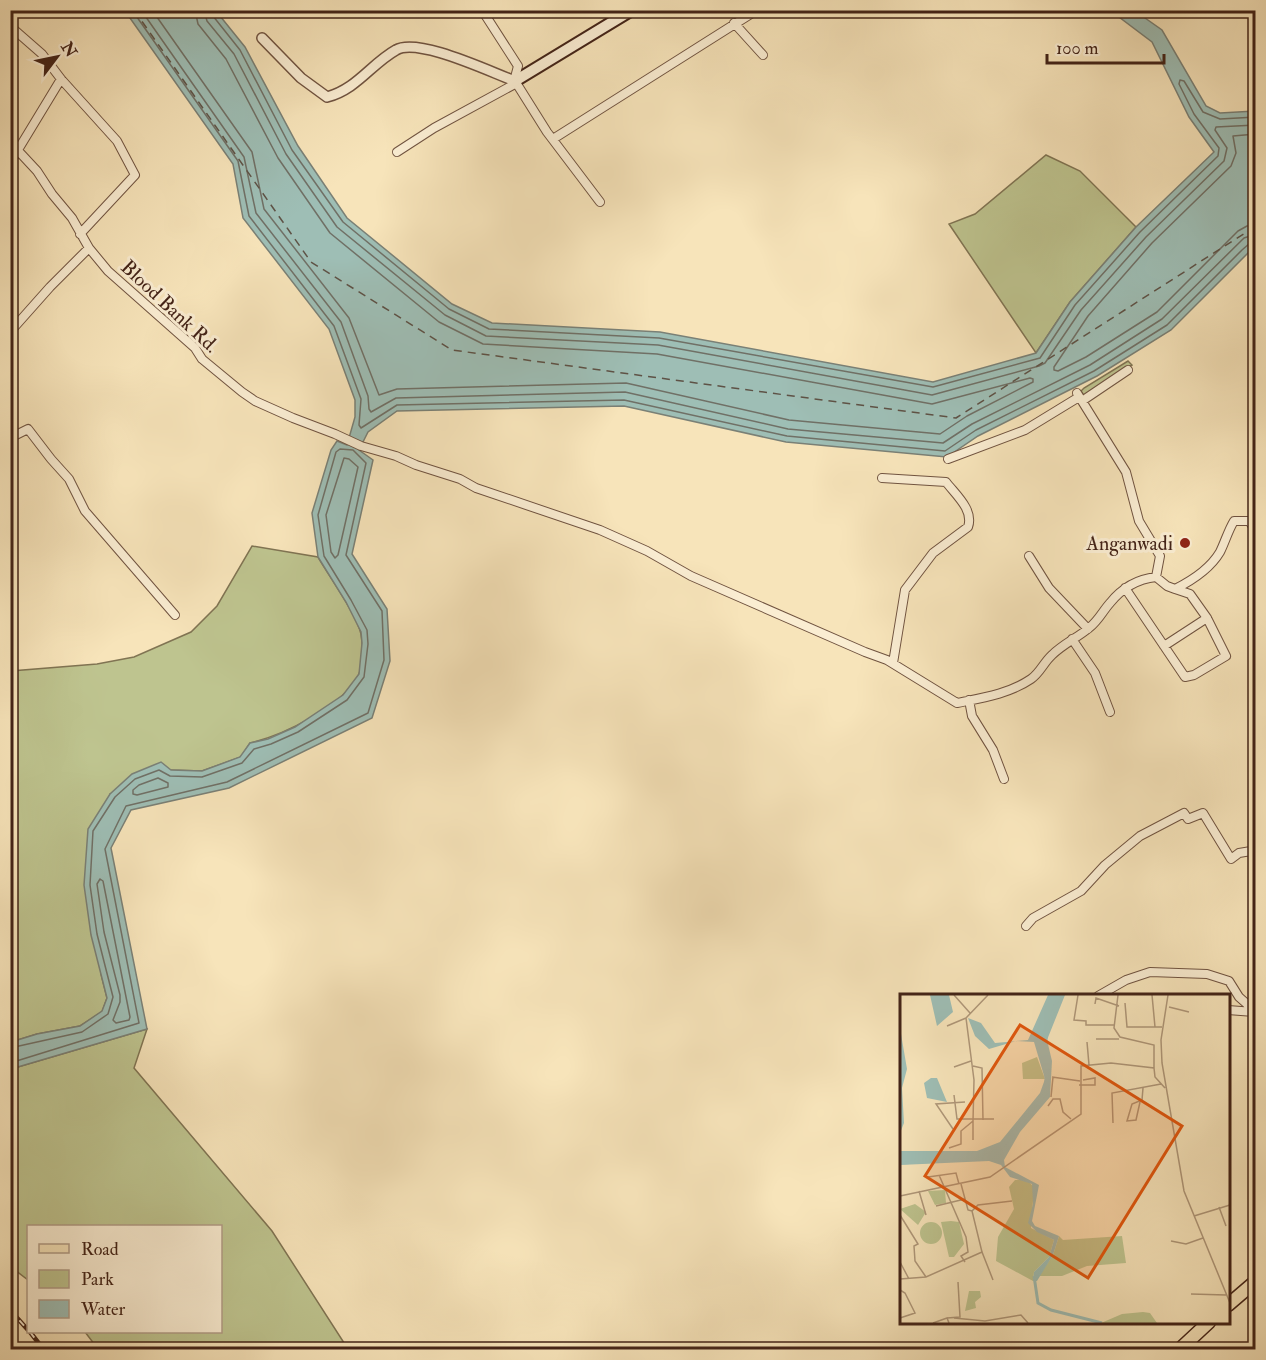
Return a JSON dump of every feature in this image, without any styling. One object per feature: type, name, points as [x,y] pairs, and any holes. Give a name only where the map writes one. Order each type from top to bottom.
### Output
[{"type":"main road","points":[[515,81],[632,10]]},
{"type":"main road","points":[[1230,1303],[1256,1281]]},
{"type":"main road","points":[[1179,1350],[1208,1324]]},
{"type":"street","points":[[397,152],[434,128],[513,85],[518,66],[482,10]]},
{"type":"street","points":[[553,139],[757,10]]},
{"type":"street","points":[[734,23],[763,55]]},
{"type":"street","points":[[10,26],[42,54],[61,79],[117,141],[135,175],[80,234]]},
{"type":"street","points":[[262,38],[301,78],[327,97],[341,93],[395,50],[406,46],[433,50],[515,81],[553,139],[600,202]]},
{"type":"street","points":[[10,163],[61,79]]},
{"type":"street","name":"Blood Bank Rd.","points":[[10,142],[37,171],[72,218],[89,248],[108,271],[195,348],[215,370],[255,401],[361,446],[396,456],[460,479],[476,488],[600,530],[646,551],[691,576],[893,663],[957,703],[969,700]]},
{"type":"street","points":[[12,328],[89,248]]},
{"type":"street","points":[[948,459],[1025,430],[1128,370]]},
{"type":"street","points":[[1079,397],[1126,472],[1140,521],[1160,556],[1156,577]]},
{"type":"street","points":[[10,438],[28,429],[69,479],[85,511],[175,615]]},
{"type":"street","points":[[882,478],[946,482],[968,511],[970,520],[968,527],[933,553],[905,590],[893,663]]},
{"type":"street","points":[[1175,589],[1192,581],[1211,564],[1221,550],[1227,532],[1234,521],[1249,521],[1256,531]]},
{"type":"street","points":[[1029,556],[1049,588],[1088,629]]},
{"type":"street","points":[[1004,780],[993,750],[972,716],[969,700],[1005,692],[1033,678],[1050,656],[1088,629],[1125,588],[1140,579],[1156,577],[1167,586],[1190,594],[1226,656],[1194,675],[1185,677],[1125,588]]},
{"type":"street","points":[[1164,646],[1206,618]]},
{"type":"street","points":[[1072,639],[1095,673],[1110,712]]},
{"type":"street","points":[[1026,926],[1033,918],[1081,891],[1104,865],[1140,836],[1184,813],[1188,819],[1203,813],[1231,859],[1239,853],[1251,850],[1256,855]]},
{"type":"street","points":[[1102,994],[1126,980],[1150,972],[1208,974],[1229,981],[1239,997],[1255,1012]]},
{"type":"street","points":[[1230,1010],[1239,997]]},
{"type":"street","points":[[1230,1010],[1255,1012]]},
{"type":"green space","points":[[1046,155],[1080,171],[1136,227],[1070,302],[1036,353],[949,224],[975,214]]},
{"type":"green space","points":[[1128,361],[1132,365],[1084,396],[1081,391],[1084,388]]},
{"type":"green space","points":[[252,546],[318,557],[349,606],[361,634],[361,667],[358,676],[339,698],[325,709],[279,734],[250,743],[241,757],[202,771],[171,770],[110,794],[101,974],[107,998],[102,1012],[80,1026],[37,1034],[11,1042],[11,671],[97,664],[134,657],[191,632],[217,606]]},
{"type":"green space","points":[[147,1029],[134,1068],[272,1231],[348,1349],[98,1349],[86,1333],[222,1333],[222,1225],[27,1225],[27,1279],[11,1267],[11,1069]]},
{"type":"water","points":[[125,11],[216,11],[245,47],[298,146],[347,218],[452,304],[492,323],[660,332],[933,382],[1036,353],[1070,302],[1136,227],[1214,152],[1189,117],[1152,42],[1111,11],[1135,11],[1162,30],[1206,106],[1220,113],[1255,111],[1255,246],[1171,330],[1097,376],[978,436],[947,457],[786,442],[624,406],[397,411],[368,432],[359,450],[373,460],[352,554],[387,609],[390,661],[372,718],[229,788],[131,810],[111,848],[147,1029],[11,1069],[11,1042],[37,1034],[80,1026],[102,1011],[107,998],[91,935],[84,885],[88,829],[110,794],[132,774],[161,762],[171,770],[202,771],[240,757],[250,743],[268,739],[295,727],[343,695],[359,674],[361,632],[346,602],[318,557],[312,513],[331,450],[337,441],[347,445],[355,417],[355,400],[329,329],[243,218],[233,164]]},
{"type":"ferry route","points":[[134,10],[311,262],[452,350],[956,418],[1256,226]]},
{"type":"railway","points":[[10,1310],[27,1329]]},
{"type":"railway","points":[[31,1333],[44,1350]]},
{"type":"place","name":"Anganwadi","points":[[1185,543]]}]
